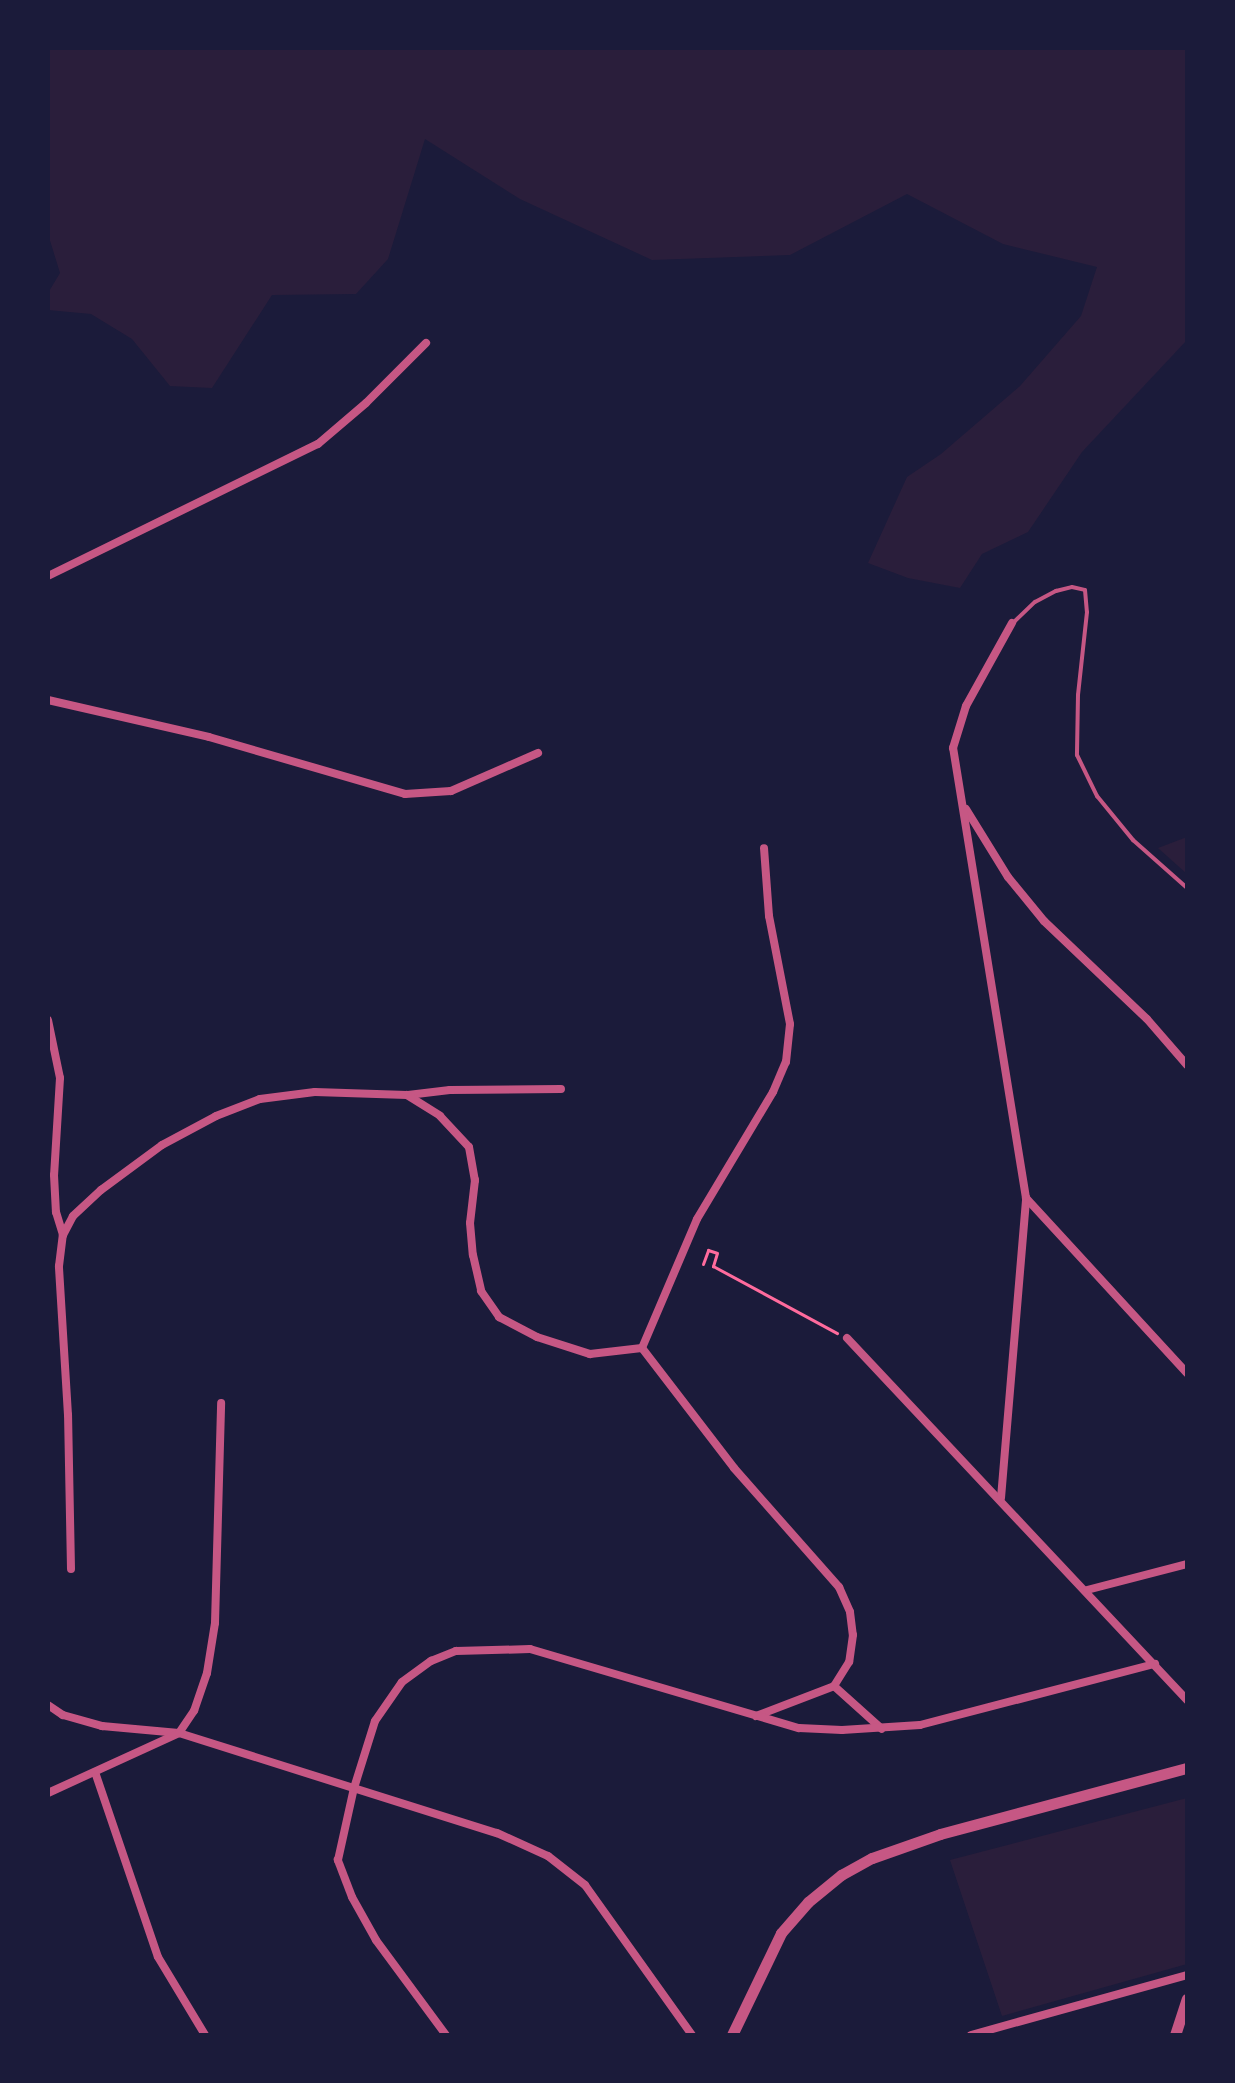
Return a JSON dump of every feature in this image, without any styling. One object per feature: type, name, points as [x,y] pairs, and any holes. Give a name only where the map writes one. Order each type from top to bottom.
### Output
[{"type":"street","points":[[48,576],[318,444],[366,403],[426,343]]},
{"type":"street","points":[[1001,1498],[1026,1198],[953,748],[966,706],[1012,623]]},
{"type":"street","points":[[48,700],[209,737],[405,794],[451,791],[538,753]]},
{"type":"street","points":[[964,804],[1008,877],[1044,921],[1147,1019],[1187,1065]]},
{"type":"street","points":[[642,1348],[697,1219],[773,1092],[786,1062],[790,1024],[769,916],[764,848]]},
{"type":"street","points":[[48,1020],[60,1078],[54,1175],[56,1212],[63,1235]]},
{"type":"street","points":[[71,1569],[68,1415],[59,1266],[63,1235],[73,1216],[101,1190],[162,1145],[216,1116],[260,1099],[315,1092],[407,1095],[450,1090],[561,1089]]},
{"type":"street","points":[[407,1095],[440,1116],[469,1147],[475,1180],[470,1223],[473,1255],[481,1291],[499,1317],[537,1337],[590,1354],[642,1348]]},
{"type":"street","points":[[1026,1198],[1187,1373]]},
{"type":"street","points":[[847,1338],[1001,1498],[1187,1700]]},
{"type":"street","points":[[642,1348],[734,1468],[839,1587],[850,1612],[853,1635],[849,1662],[834,1686],[756,1716]]},
{"type":"street","points":[[48,1793],[179,1733],[194,1711],[207,1673],[215,1623],[221,1403]]},
{"type":"street","points":[[1087,1590],[1187,1564]]},
{"type":"street","points":[[446,2035],[376,1940],[340,1870],[339,1849],[375,1721],[402,1682],[431,1661],[456,1651],[530,1649],[799,1728],[882,1729],[920,1725],[1155,1664]]},
{"type":"street","points":[[834,1686],[882,1729]]},
{"type":"street","points":[[48,1705],[63,1715],[102,1726],[179,1733],[497,1833],[548,1856],[585,1885],[692,2035]]},
{"type":"street","points":[[732,2035],[781,1933],[808,1902],[841,1875],[872,1858],[940,1834],[1187,1768]]},
{"type":"street","points":[[95,1772],[158,1957],[205,2035]]},
{"type":"street","points":[[971,2035],[1187,1975]]},
{"type":"street","points":[[1175,2035],[1187,1999]]},
{"type":"lane","points":[[1012,623],[1035,602],[1056,591],[1085,590],[1087,612],[1078,695],[1077,755],[1097,796],[1133,840],[1187,888]]},
{"type":"path","points":[[703,1264],[708,1250],[717,1253],[713,1266],[847,1338]]},
{"type":"shaded area","points":[[48,48],[1187,48],[1187,340],[1082,452],[1028,532],[982,554],[960,588],[908,578],[868,563],[907,477],[941,454],[1020,386],[1081,316],[1097,267],[1003,244],[907,194],[790,255],[652,260],[520,199],[425,139],[388,259],[356,294],[272,295],[212,388],[170,386],[132,339],[91,314],[48,310],[48,293],[60,273],[48,234]]},
{"type":"shaded area","points":[[1187,837],[1187,874],[1158,848]]},
{"type":"shaded area","points":[[1187,1798],[1187,1964],[1002,2016],[950,1860]]}]
